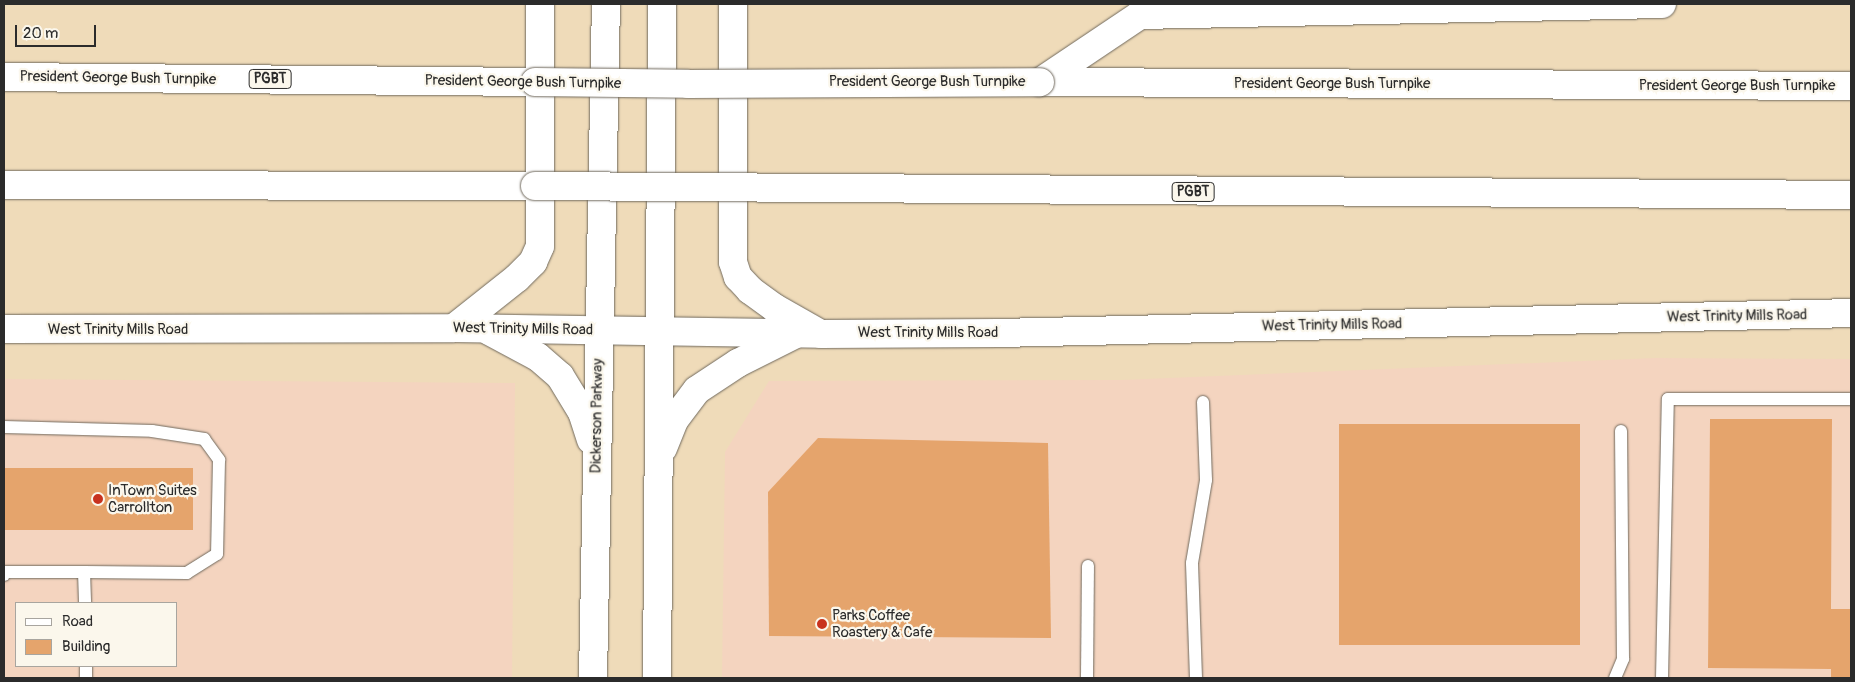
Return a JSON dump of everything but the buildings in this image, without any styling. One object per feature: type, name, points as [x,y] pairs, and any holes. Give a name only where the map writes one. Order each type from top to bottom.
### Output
[{"type":"main road","points":[[454,328],[517,278],[534,262],[540,246],[540,4]]},
{"type":"main road","name":"Dickerson Parkway","points":[[593,678],[598,330],[606,4]]},
{"type":"main road","points":[[657,678],[658,331],[662,4]]},
{"type":"main road","points":[[733,4],[732,262],[738,277],[750,290],[809,334]]},
{"type":"main road","points":[[1040,82],[1140,15],[1662,4]]},
{"type":"main road","name":"President George Bush Turnpike","points":[[4,77],[688,84],[1040,82],[1851,86]]},
{"type":"main road","name":"PGBT","points":[[4,185],[1851,195]]},
{"type":"main road","name":"West Trinity Mills Road","points":[[4,329],[454,328],[809,334],[1000,333],[1851,313]]},
{"type":"main road","points":[[485,329],[538,357],[560,376],[582,412],[596,454]]},
{"type":"main road","points":[[659,457],[675,419],[697,390],[738,363],[809,334]]},
{"type":"lane","points":[[1662,678],[1668,399],[1851,399]]},
{"type":"lane","points":[[1196,678],[1192,563],[1206,480],[1203,402]]},
{"type":"lane","points":[[4,428],[152,431],[204,439],[219,460],[217,554],[187,573],[4,572],[4,575]]},
{"type":"lane","points":[[1615,678],[1623,659],[1621,431]]},
{"type":"lane","points":[[1087,678],[1088,566]]},
{"type":"lane","points":[[84,572],[85,602]]},
{"type":"shaded area","points":[[1656,358],[1851,359],[1851,678],[722,678],[725,452],[769,381],[1121,380]]},
{"type":"shaded area","points":[[4,379],[515,383],[512,678],[4,678]]},
{"type":"place","name":"InTown Suites Carrollton","points":[[98,499]]},
{"type":"place","name":"Parks Coffee Roastery & Cafe","points":[[822,624]]}]
